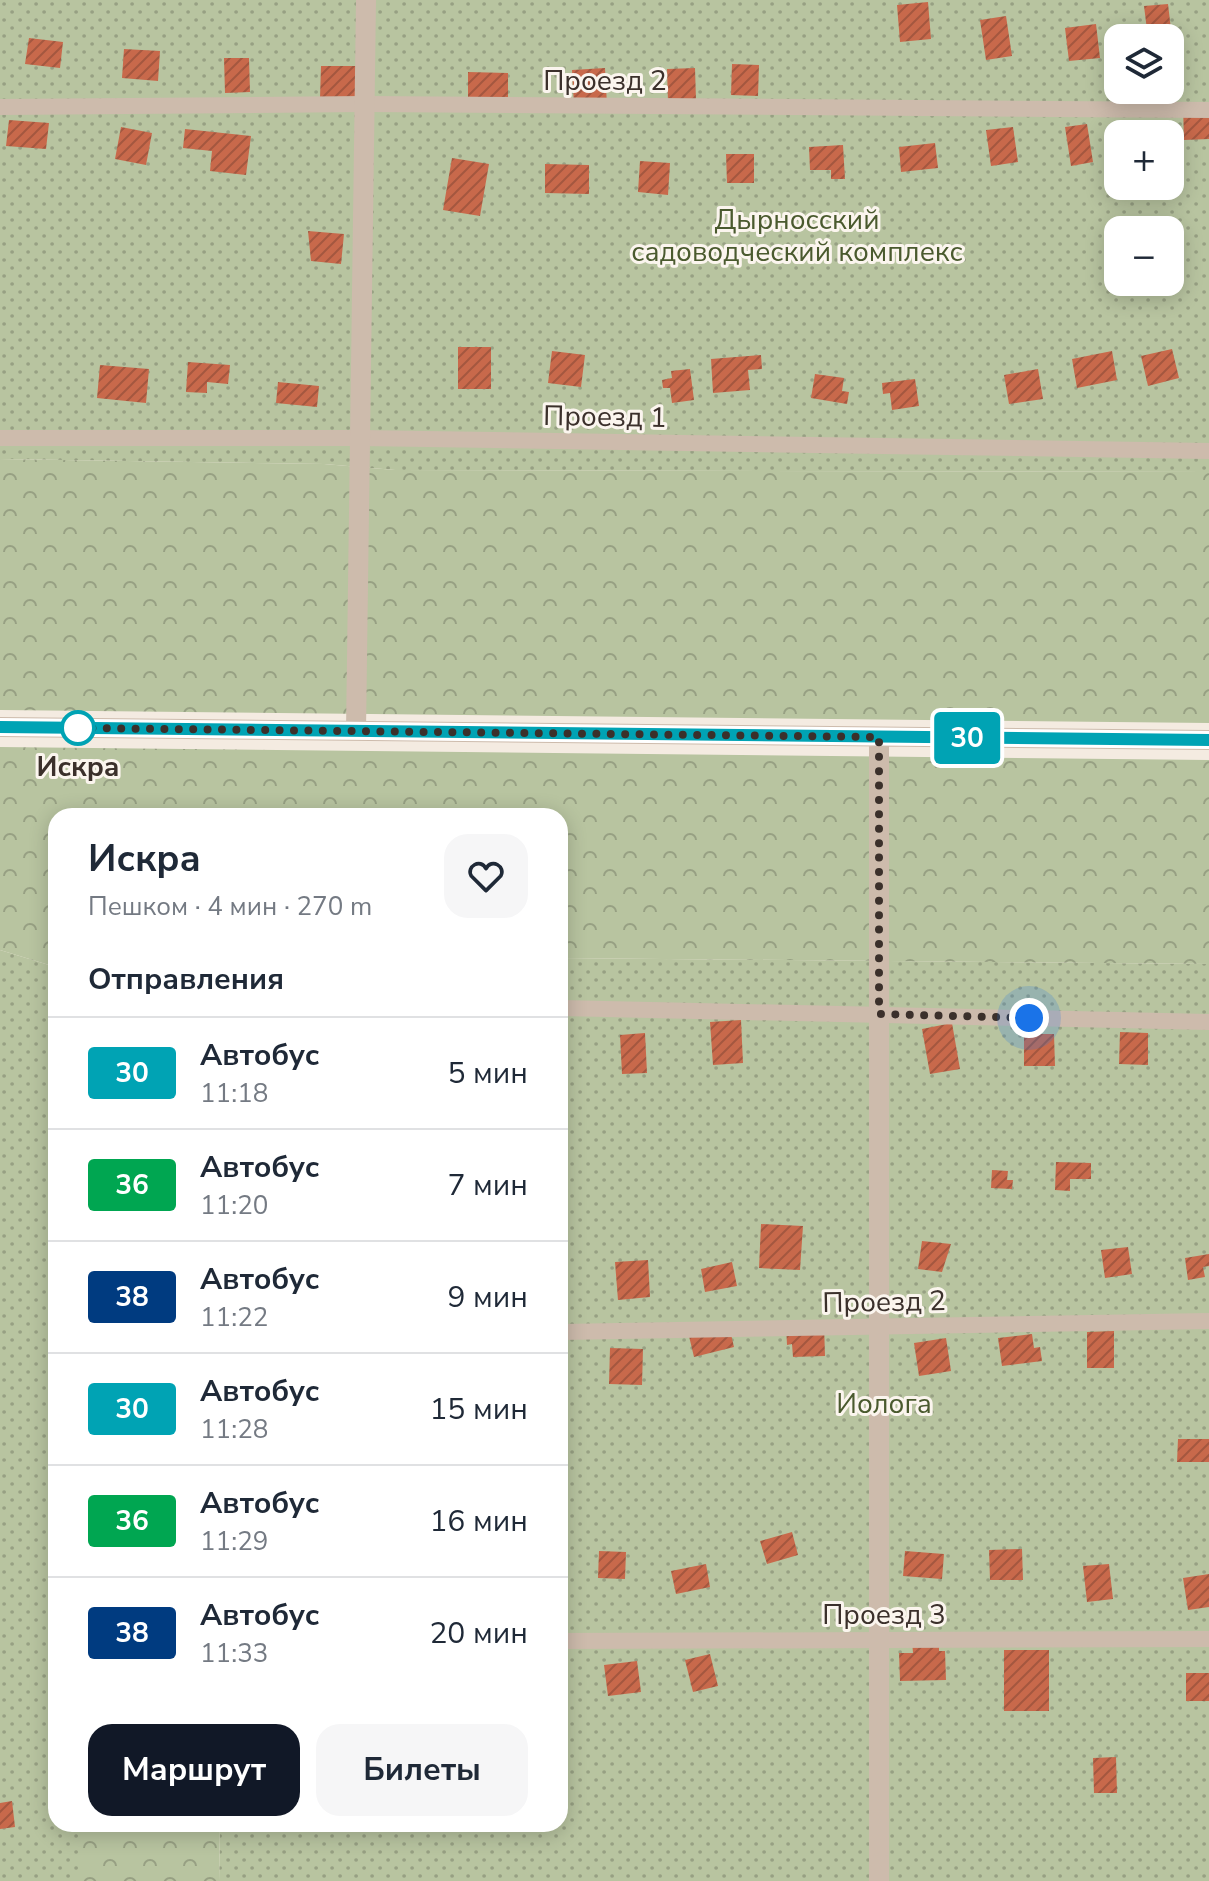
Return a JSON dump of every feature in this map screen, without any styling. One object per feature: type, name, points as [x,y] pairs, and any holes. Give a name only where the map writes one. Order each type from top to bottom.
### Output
[{"type":"street","points":[[356,731],[366,0]]},
{"type":"street","points":[[0,727],[1209,740]]},
{"type":"street","points":[[879,737],[879,1881]]},
{"type":"lane","name":"Проезд 2","points":[[0,107],[365,104],[1209,110]]},
{"type":"lane","name":"Проезд 1","points":[[0,438],[360,438],[1209,451]]},
{"type":"lane","points":[[568,1008],[1209,1022]]},
{"type":"lane","name":"Проезд 2","points":[[568,1332],[1209,1321]]},
{"type":"lane","name":"Проезд 3","points":[[568,1641],[1209,1639]]},
{"type":"green space","name":"Дырносский садоводческий комплекс","points":[[0,0],[1209,0],[1209,472],[395,470],[324,464],[0,459]]},
{"type":"green space","points":[[0,459],[324,464],[395,470],[1209,472],[1209,723],[0,710]]},
{"type":"green space","points":[[0,747],[1209,760],[1209,964],[568,958],[568,808],[48,808],[48,965],[0,950]]},
{"type":"green space","points":[[0,950],[48,965],[48,1832],[80,1832],[80,1881],[0,1881]]},
{"type":"green space","name":"Иолога","points":[[568,958],[1209,964],[1209,1881],[219,1881],[220,1832],[568,1832]]},
{"type":"green space","points":[[80,1832],[220,1832],[219,1881],[80,1881]]},
{"type":"building","points":[[928,2],[931,39],[900,42],[897,5]]},
{"type":"building","points":[[1168,4],[1170,24],[1146,24],[1144,6]]},
{"type":"building","points":[[1006,16],[1012,56],[986,60],[980,20]]},
{"type":"building","points":[[1096,24],[1100,58],[1069,61],[1065,28]]},
{"type":"building","points":[[29,38],[63,42],[60,68],[25,64]]},
{"type":"building","points":[[124,49],[160,51],[158,81],[122,78]]},
{"type":"building","points":[[224,58],[249,58],[250,92],[225,93]]},
{"type":"building","points":[[732,64],[759,65],[758,96],[731,95]]},
{"type":"building","points":[[321,66],[356,66],[355,98],[320,98]]},
{"type":"building","points":[[605,68],[607,105],[574,106],[572,70]]},
{"type":"building","points":[[695,68],[696,100],[668,102],[667,69]]},
{"type":"building","points":[[468,72],[508,73],[508,99],[468,98]]},
{"type":"building","points":[[1183,106],[1209,106],[1209,139],[1184,140]]},
{"type":"building","points":[[9,120],[49,123],[46,149],[6,146]]},
{"type":"building","points":[[1087,124],[1093,162],[1071,166],[1065,127]]},
{"type":"building","points":[[121,127],[152,133],[146,165],[115,159]]},
{"type":"building","points":[[1013,127],[1018,162],[991,166],[986,130]]},
{"type":"building","points":[[185,129],[251,136],[246,175],[210,171],[212,151],[183,148]]},
{"type":"building","points":[[935,143],[938,168],[901,172],[899,147]]},
{"type":"building","points":[[843,145],[845,179],[831,179],[831,170],[810,170],[809,147]]},
{"type":"building","points":[[726,154],[754,154],[754,183],[727,183]]},
{"type":"building","points":[[452,158],[489,164],[480,216],[443,210]]},
{"type":"building","points":[[640,161],[670,163],[668,195],[638,192]]},
{"type":"building","points":[[545,164],[589,165],[589,194],[545,193]]},
{"type":"building","points":[[308,231],[344,234],[341,264],[311,261]]},
{"type":"building","points":[[458,347],[491,347],[491,389],[458,389]]},
{"type":"building","points":[[1172,349],[1179,378],[1148,386],[1141,356]]},
{"type":"building","points":[[552,351],[585,355],[581,387],[548,383]]},
{"type":"building","points":[[1112,351],[1117,380],[1077,388],[1072,359]]},
{"type":"building","points":[[761,355],[762,369],[748,370],[750,390],[713,393],[711,359]]},
{"type":"building","points":[[188,362],[230,365],[228,384],[207,382],[207,393],[186,392]]},
{"type":"building","points":[[100,365],[149,369],[146,403],[97,398]]},
{"type":"building","points":[[690,369],[694,400],[672,403],[670,388],[663,388],[662,380],[672,378],[671,371]]},
{"type":"building","points":[[1038,369],[1043,399],[1009,404],[1004,375]]},
{"type":"building","points":[[815,374],[844,378],[842,391],[849,392],[847,404],[811,398]]},
{"type":"building","points":[[915,379],[919,406],[892,410],[890,393],[883,394],[882,383]]},
{"type":"building","points":[[278,382],[319,386],[317,407],[276,403]]},
{"type":"building","points":[[741,1020],[743,1063],[713,1065],[710,1022]]},
{"type":"building","points":[[952,1023],[960,1069],[930,1074],[922,1029]]},
{"type":"building","points":[[1120,1032],[1148,1033],[1148,1065],[1119,1064]]},
{"type":"building","points":[[645,1033],[647,1073],[622,1074],[620,1035]]},
{"type":"building","points":[[1024,1034],[1054,1034],[1055,1066],[1024,1066]]},
{"type":"building","points":[[1056,1162],[1091,1163],[1091,1179],[1070,1179],[1070,1191],[1055,1190]]},
{"type":"building","points":[[992,1170],[1008,1171],[1007,1180],[1013,1180],[1012,1189],[991,1188]]},
{"type":"building","points":[[761,1224],[803,1226],[800,1270],[759,1268]]},
{"type":"building","points":[[922,1241],[951,1244],[942,1272],[918,1269]]},
{"type":"building","points":[[1128,1247],[1132,1274],[1105,1278],[1101,1250]]},
{"type":"building","points":[[1209,1254],[1209,1266],[1203,1267],[1205,1277],[1188,1280],[1185,1258]]},
{"type":"building","points":[[648,1260],[650,1297],[618,1300],[615,1262]]},
{"type":"building","points":[[732,1262],[737,1286],[705,1292],[701,1269]]},
{"type":"building","points":[[824,1324],[825,1356],[793,1357],[792,1344],[787,1345],[786,1325]]},
{"type":"building","points":[[730,1330],[734,1347],[694,1357],[688,1332]]},
{"type":"building","points":[[1114,1331],[1114,1368],[1087,1368],[1087,1332]]},
{"type":"building","points":[[1032,1334],[1034,1348],[1040,1347],[1042,1361],[1002,1366],[998,1338]]},
{"type":"building","points":[[946,1338],[951,1371],[919,1376],[914,1343]]},
{"type":"building","points":[[610,1348],[643,1349],[642,1385],[609,1384]]},
{"type":"building","points":[[1178,1439],[1209,1439],[1209,1462],[1177,1462]]},
{"type":"building","points":[[792,1532],[798,1555],[767,1564],[760,1541]]},
{"type":"building","points":[[1022,1549],[1023,1580],[990,1580],[989,1550]]},
{"type":"building","points":[[599,1551],[626,1552],[625,1579],[598,1578]]},
{"type":"building","points":[[905,1551],[944,1554],[942,1579],[903,1576]]},
{"type":"building","points":[[706,1564],[710,1587],[676,1594],[671,1571]]},
{"type":"building","points":[[1109,1564],[1113,1599],[1087,1602],[1083,1566]]},
{"type":"building","points":[[1209,1574],[1209,1607],[1188,1610],[1183,1578]]},
{"type":"building","points":[[912,1641],[939,1641],[939,1651],[945,1651],[946,1680],[900,1681],[899,1653],[913,1653]]},
{"type":"building","points":[[1004,1650],[1049,1650],[1049,1711],[1004,1711]]},
{"type":"building","points":[[710,1654],[718,1686],[693,1692],[685,1660]]},
{"type":"building","points":[[637,1661],[641,1692],[608,1696],[604,1665]]},
{"type":"building","points":[[1186,1673],[1209,1673],[1209,1701],[1186,1701]]},
{"type":"building","points":[[1116,1757],[1117,1793],[1094,1793],[1093,1758]]},
{"type":"building","points":[[12,1801],[15,1827],[0,1829],[0,1803]]},
{"type":"bus line","name":"30","points":[[0,727],[1209,740]]},
{"type":"place","name":"Искра","points":[[78,728]]},
{"type":"route","points":[[78,728],[879,737],[879,1014],[1029,1018]]}]
